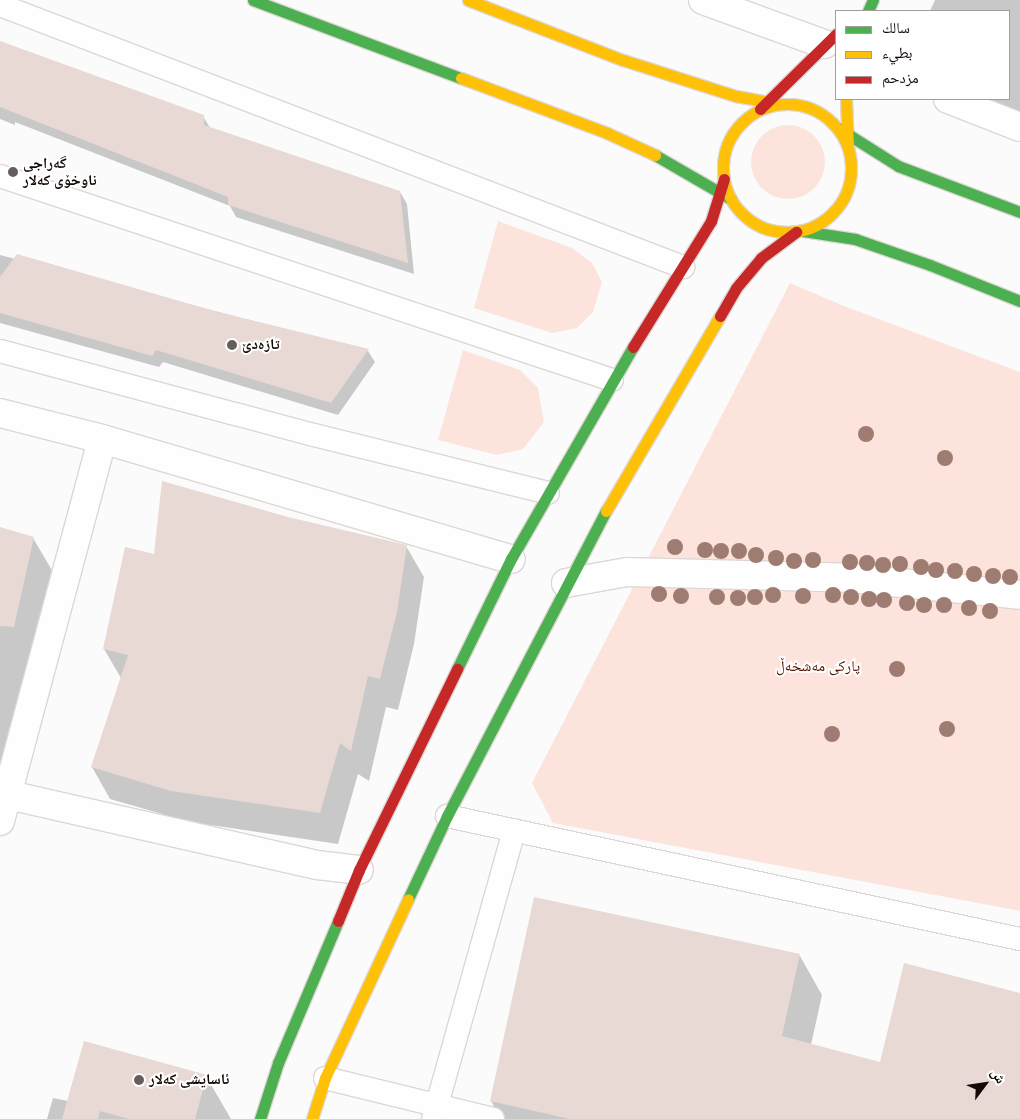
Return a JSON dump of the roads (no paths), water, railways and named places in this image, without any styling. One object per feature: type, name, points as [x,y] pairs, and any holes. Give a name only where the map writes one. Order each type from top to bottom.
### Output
[{"type":"main road","points":[[253,0],[607,134],[668,161],[731,199]]},
{"type":"main road","points":[[468,0],[623,60],[764,106],[780,104],[802,105],[822,113],[842,131],[898,166],[1020,212]]},
{"type":"main road","points":[[830,39],[764,106],[742,121],[730,138],[723,158],[724,180],[731,199],[743,215],[759,226],[777,232],[800,231],[855,240],[930,265],[1020,301]]},
{"type":"main road","points":[[312,1119],[325,1078],[447,816],[595,529],[736,288],[762,258],[800,231],[822,222],[838,208],[848,189],[852,168],[848,147],[842,131],[846,100]]},
{"type":"main road","points":[[260,1119],[278,1063],[359,870],[510,559],[612,380],[711,221],[724,180]]},
{"type":"street","points":[[703,0],[830,39]]},
{"type":"street","points":[[951,100],[1020,127]]},
{"type":"street","points":[[0,413],[102,439],[510,559]]},
{"type":"street","points":[[102,439],[2,803],[317,865],[359,870]]},
{"type":"street","points":[[566,584],[627,572],[852,578],[1020,595]]},
{"type":"lane","points":[[0,5],[683,266]]},
{"type":"lane","points":[[0,176],[612,380]]},
{"type":"lane","points":[[0,351],[324,437],[548,493]]},
{"type":"lane","points":[[447,816],[1020,940]]},
{"type":"lane","points":[[435,1112],[514,830]]},
{"type":"lane","points":[[325,1078],[435,1112],[493,1119]]},
{"type":"place","name":"گەراجی ناوخۆی کەلار","points":[[13,172]]},
{"type":"place","name":"تازەدێ","points":[[232,345]]},
{"type":"place","name":"ئاسایشی کەلار","points":[[139,1080]]},
{"type":"park label","name":"پارکی مەشخەڵ","points":[[818,667]]}]
